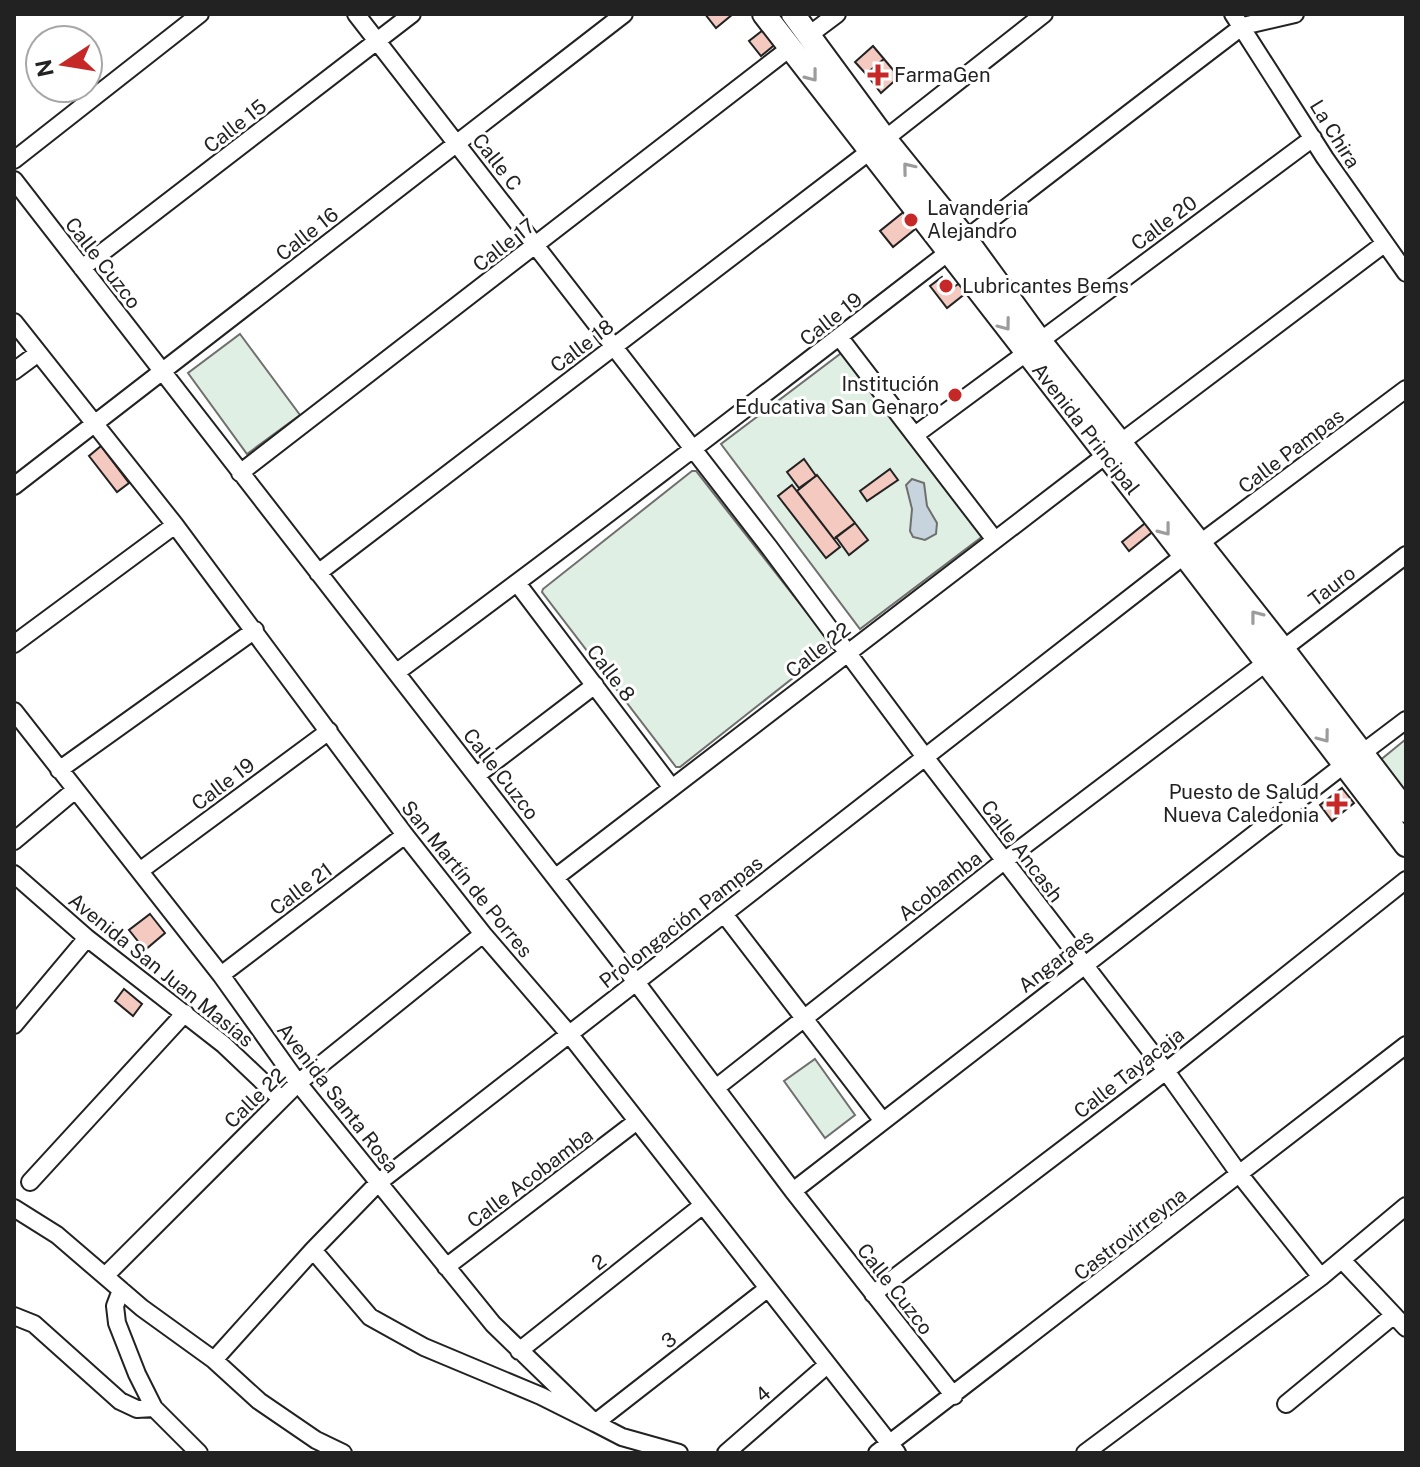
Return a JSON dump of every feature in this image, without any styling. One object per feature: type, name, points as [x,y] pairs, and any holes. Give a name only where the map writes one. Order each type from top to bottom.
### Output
[{"type":"street","points":[[14,160],[200,14]]},
{"type":"street","name":"Calle C","points":[[356,14],[693,449]]},
{"type":"street","name":"Calle 15","points":[[82,268],[412,14]]},
{"type":"street","name":"Calle 16","points":[[14,486],[624,14]]},
{"type":"street","name":"Avenida Principal","points":[[764,14],[790,48],[877,145],[956,244],[1275,656],[1353,759],[1406,845]]},
{"type":"street","name":"Avenida Principal","points":[[793,14],[877,145]]},
{"type":"street","points":[[809,35],[837,14]]},
{"type":"street","name":"Calle 18","points":[[318,573],[1044,14]]},
{"type":"street","name":"Calle 19","points":[[397,672],[840,338],[1238,20],[1290,15]]},
{"type":"street","name":"La Chira","points":[[1238,20],[1313,138],[1406,273]]},
{"type":"street","name":"Calle 17","points":[[240,473],[790,48]]},
{"type":"street","name":"Calle 20","points":[[915,435],[1313,138]]},
{"type":"street","name":"Calle Cuzco","points":[[14,180],[556,877],[793,1191],[954,1396]]},
{"type":"street","name":"Calle 22","points":[[556,877],[1384,244]]},
{"type":"street","name":"San Martín de Porres","points":[[14,322],[175,525],[405,835],[483,934],[570,1035],[827,1365],[888,1450]]},
{"type":"street","points":[[840,338],[995,540]]},
{"type":"street","points":[[14,371],[37,354]]},
{"type":"street","name":"Calle Pampas","points":[[1192,550],[1406,389]]},
{"type":"street","name":"Calle Ancash","points":[[693,449],[1166,1071],[1240,1175],[1321,1277]]},
{"type":"street","points":[[14,644],[175,525]]},
{"type":"street","name":"Prolongación Pampas","points":[[214,1360],[378,1183],[1192,550]]},
{"type":"street","name":"Tauro","points":[[1275,656],[1406,555]]},
{"type":"street","name":"Calle 8","points":[[517,583],[672,788]]},
{"type":"street","points":[[59,770],[255,630]]},
{"type":"street","name":"Acobamba","points":[[717,1087],[1004,861],[1275,656]]},
{"type":"street","points":[[477,775],[595,685]]},
{"type":"street","name":"Avenida Santa Rosa","points":[[14,711],[141,870],[298,1083],[446,1267],[519,1351],[595,1423],[622,1437],[679,1453]]},
{"type":"street","name":"Angaraes","points":[[793,1191],[1406,720]]},
{"type":"street","name":"Calle 19","points":[[141,870],[329,731]]},
{"type":"street","name":"Avenida Principal","points":[[1353,759],[1406,811]]},
{"type":"street","points":[[14,841],[75,790]]},
{"type":"street","name":"Calle 21","points":[[221,975],[405,835]]},
{"type":"street","name":"Avenida San Juan Masías","points":[[14,874],[87,938],[185,1013],[281,1099]]},
{"type":"street","name":"Calle Tayacaja","points":[[873,1294],[1166,1071],[1406,880]]},
{"type":"street","points":[[724,914],[882,1120]]},
{"type":"street","name":"Calle 22","points":[[105,1276],[298,1083],[483,934]]},
{"type":"street","points":[[14,1025],[87,938]]},
{"type":"street","points":[[30,1182],[185,1013]]},
{"type":"street","name":"Castrovirreyna","points":[[888,1450],[1406,1045]]},
{"type":"street","name":"Calle Acobamba","points":[[446,1267],[637,1121]]},
{"type":"street","name":"2","points":[[519,1351],[703,1205]]},
{"type":"street","points":[[1085,1453],[1321,1277],[1406,1206]]},
{"type":"street","points":[[14,1208],[57,1235],[121,1290],[214,1360],[259,1401],[316,1440],[343,1453]]},
{"type":"street","points":[[313,1250],[370,1317],[424,1347],[541,1396],[595,1423]]},
{"type":"street","points":[[1342,1260],[1406,1328]]},
{"type":"street","name":"3","points":[[595,1423],[767,1289]]},
{"type":"street","points":[[121,1290],[115,1306],[117,1323],[137,1374],[154,1408],[199,1453]]},
{"type":"street","points":[[1286,1404],[1394,1315]]},
{"type":"street","points":[[14,1316],[34,1324],[120,1401],[137,1409],[154,1408]]},
{"type":"street","name":"4","points":[[726,1453],[827,1365]]},
{"type":"green space","points":[[240,334],[300,415],[247,454],[188,373]]},
{"type":"green space","points":[[844,351],[983,536],[860,629],[721,444]]},
{"type":"green space","points":[[692,471],[696,471],[829,641],[831,648],[680,767],[676,767],[542,592]]},
{"type":"green space","points":[[1406,739],[1406,798],[1378,762]]},
{"type":"green space","points":[[815,1059],[855,1115],[825,1138],[784,1081]]},
{"type":"shaded area","points":[[912,479],[924,483],[927,506],[937,523],[936,534],[925,540],[913,537],[910,531],[912,509],[906,485]]},
{"type":"building","points":[[705,14],[733,14],[716,28]]},
{"type":"building","points":[[767,27],[778,42],[761,56],[749,41]]},
{"type":"building","points":[[873,46],[884,59],[866,74],[855,62]]},
{"type":"building","points":[[884,59],[899,77],[881,93],[866,74]]},
{"type":"building","points":[[906,210],[919,226],[893,247],[880,231]]},
{"type":"building","points":[[942,277],[951,289],[964,280],[971,289],[947,308],[930,286]]},
{"type":"building","points":[[101,446],[129,483],[117,492],[89,456]]},
{"type":"building","points":[[804,459],[816,476],[799,488],[787,472]]},
{"type":"building","points":[[890,469],[898,480],[867,501],[860,491]]},
{"type":"building","points":[[817,475],[855,523],[834,539],[797,491]]},
{"type":"building","points":[[792,485],[840,547],[826,558],[778,496]]},
{"type":"building","points":[[1149,520],[1156,529],[1129,551],[1122,542]]},
{"type":"building","points":[[855,523],[868,540],[849,555],[836,537]]},
{"type":"building","name":"Puesto de Salud Nueva Caledonia","points":[[1342,788],[1354,803],[1332,821],[1320,805]]},
{"type":"building","points":[[150,914],[165,933],[145,950],[129,930]]},
{"type":"building","points":[[124,989],[142,1004],[133,1016],[115,1001]]},
{"type":"place","name":"FarmaGen","points":[[878,75]]},
{"type":"place","name":"Lavanderia Alejandro","points":[[911,220]]},
{"type":"place","name":"Lubricantes Bems","points":[[946,286]]},
{"type":"place","name":"Institución Educativa San Genaro","points":[[955,395]]},
{"type":"place","name":"Puesto de Salud Nueva Caledonia","points":[[1337,804]]}]
